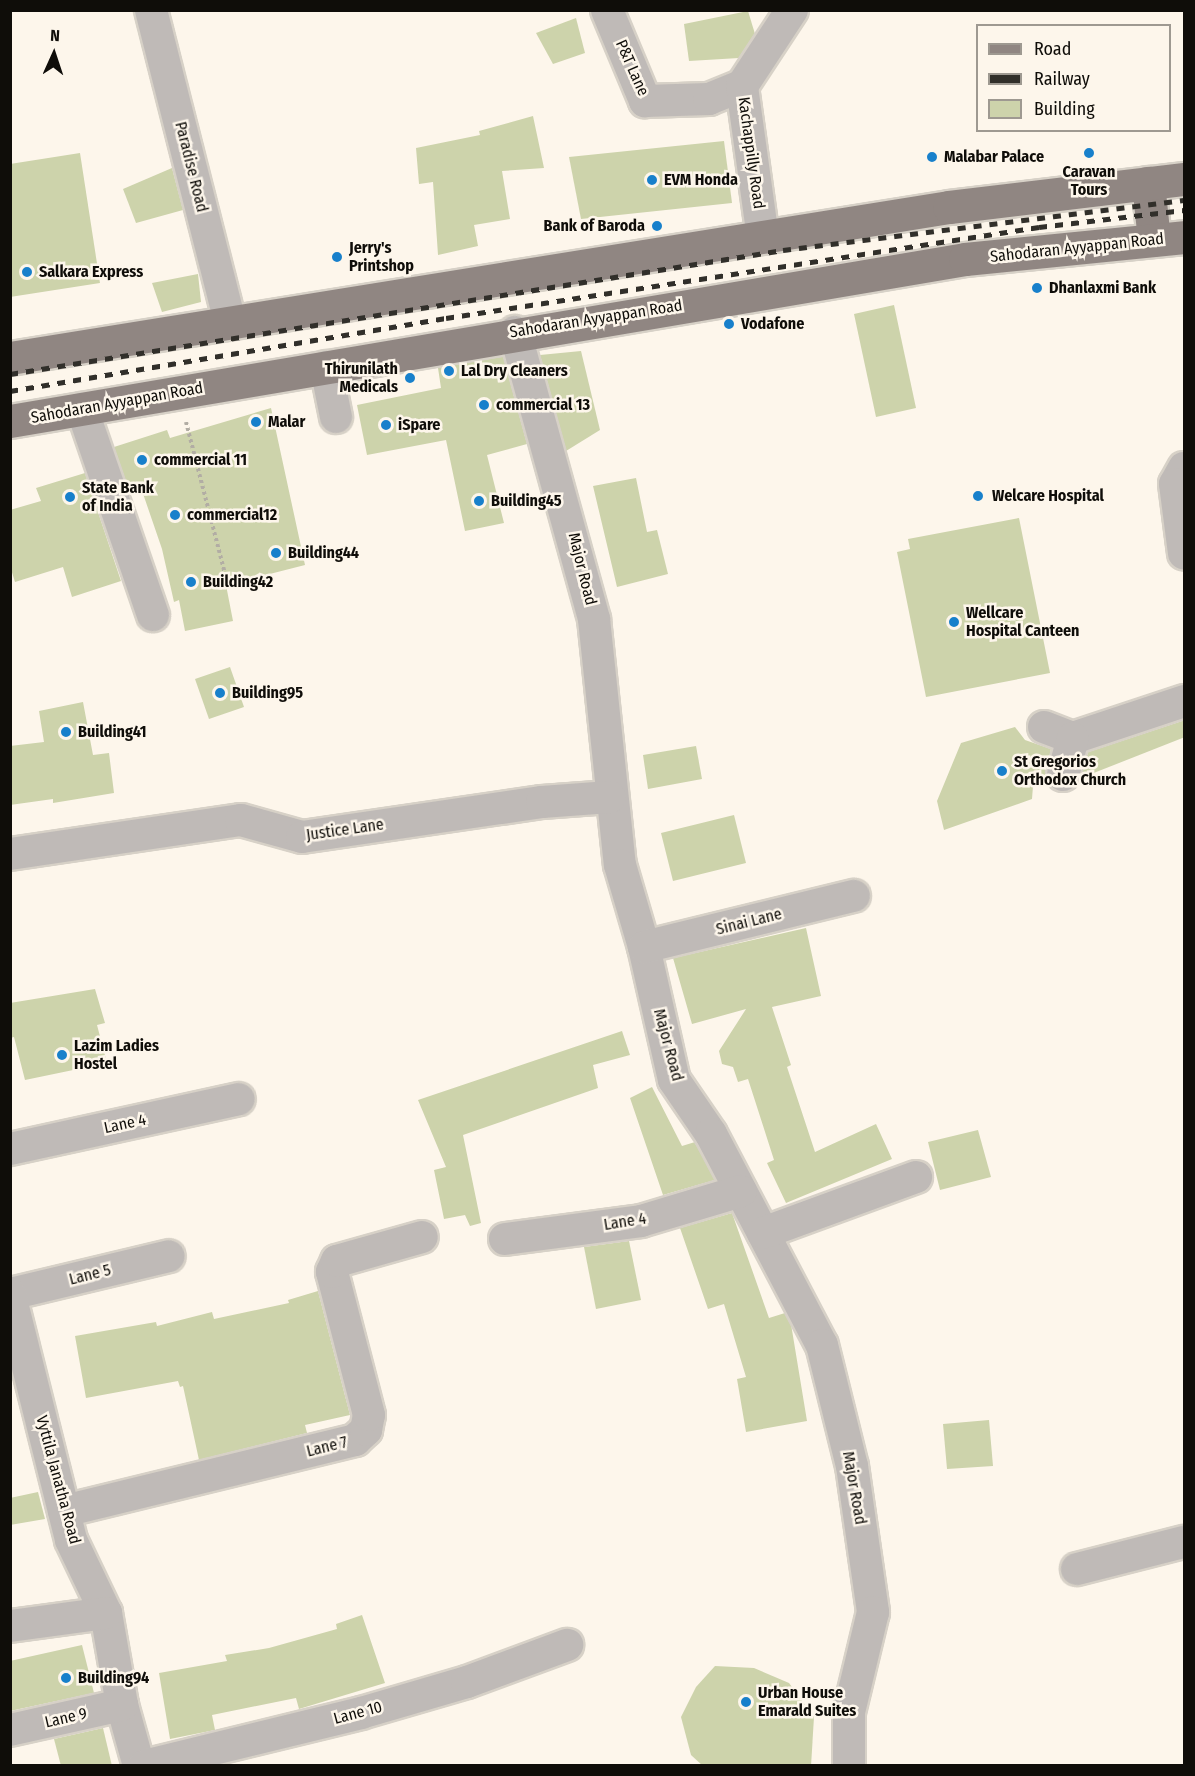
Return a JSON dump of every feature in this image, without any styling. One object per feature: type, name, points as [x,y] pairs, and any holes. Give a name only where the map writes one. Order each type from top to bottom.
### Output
[{"type":"main road","points":[[10,358],[949,207],[1185,179]]},
{"type":"main road","points":[[1148,183],[1169,238]]},
{"type":"main road","name":"Sahodaran Ayyappan Road","points":[[10,421],[515,332],[965,259],[1169,238]]},
{"type":"street","name":"Paradise Road","points":[[151,10],[230,323]]},
{"type":"street","name":"P&T Lane","points":[[607,10],[645,101],[710,99],[742,86]]},
{"type":"street","name":"Kachappilly Road","points":[[763,238],[742,86],[792,10]]},
{"type":"street","name":"Major Road","points":[[515,332],[594,619],[610,797],[620,865],[644,947],[674,1080],[711,1134],[822,1345],[855,1488],[873,1612],[849,1712],[849,1766]]},
{"type":"street","points":[[326,367],[336,417]]},
{"type":"street","points":[[82,409],[153,615]]},
{"type":"street","points":[[1185,468],[1175,484],[1185,553]]},
{"type":"street","points":[[1063,775],[1058,733],[1185,700]]},
{"type":"street","name":"Justice Lane","points":[[10,854],[241,820],[302,837],[542,802],[610,797]]},
{"type":"street","name":"Sinai Lane","points":[[644,947],[854,896]]},
{"type":"street","name":"Lane 4","points":[[10,1149],[239,1099]]},
{"type":"street","points":[[763,1233],[916,1177]]},
{"type":"street","name":"Lane 4","points":[[505,1239],[641,1221],[741,1191]]},
{"type":"street","name":"Lane 7","points":[[64,1511],[355,1440],[366,1430],[369,1415],[332,1272],[338,1261],[422,1237]]},
{"type":"street","name":"Lane 5","points":[[10,1295],[169,1256]]},
{"type":"street","name":"Vyttila Janatha Road","points":[[10,1295],[16,1337],[71,1540],[106,1613],[122,1705],[139,1766]]},
{"type":"street","points":[[1077,1569],[1185,1542]]},
{"type":"street","points":[[10,1626],[106,1613]]},
{"type":"street","name":"Lane 10","points":[[144,1766],[360,1713],[467,1682],[567,1645]]},
{"type":"street","name":"Lane 9","points":[[10,1730],[122,1705]]},
{"type":"path","points":[[179,392],[227,582]]},
{"type":"building","points":[[748,11],[755,34],[739,58],[689,61],[684,24]]},
{"type":"building","points":[[576,18],[585,53],[553,64],[536,33]]},
{"type":"building","points":[[533,116],[544,168],[502,171],[510,219],[474,225],[478,246],[438,255],[433,182],[419,184],[416,148],[480,135],[479,131]]},
{"type":"building","name":"EVM Honda","points":[[724,141],[732,203],[581,219],[569,157]]},
{"type":"building","points":[[80,153],[100,283],[10,297],[10,164]]},
{"type":"building","points":[[172,168],[183,210],[136,223],[123,189]]},
{"type":"building","points":[[198,274],[201,302],[162,312],[152,283]]},
{"type":"building","points":[[894,305],[916,408],[876,417],[854,314]]},
{"type":"building","points":[[581,351],[600,430],[566,451],[540,355]]},
{"type":"building","points":[[503,356],[527,444],[487,455],[504,523],[465,531],[446,440],[367,455],[357,405],[441,388],[438,368]]},
{"type":"building","points":[[271,408],[305,565],[226,585],[233,621],[185,631],[179,600],[174,602],[162,549],[139,482],[127,485],[114,447],[167,430],[170,438]]},
{"type":"building","points":[[85,473],[121,581],[72,597],[63,567],[15,582],[10,566],[10,510],[41,501],[36,488]]},
{"type":"building","points":[[636,478],[647,532],[657,530],[668,574],[617,587],[593,486]]},
{"type":"building","points":[[1019,518],[1050,673],[926,697],[897,552],[910,549],[908,539]]},
{"type":"building","name":"Building95","points":[[230,667],[244,707],[209,719],[195,679]]},
{"type":"building","name":"Building41","points":[[83,702],[93,755],[109,753],[114,793],[53,803],[53,799],[10,805],[10,746],[44,742],[39,711]]},
{"type":"building","points":[[1185,720],[1185,737],[1081,778],[1088,752]]},
{"type":"building","name":"St Gregorios Orthodox Church","points":[[1015,727],[1025,740],[1051,749],[1046,771],[1048,785],[1033,786],[1032,799],[944,830],[937,801],[961,743]]},
{"type":"building","points":[[696,746],[702,779],[648,789],[643,755]]},
{"type":"building","points":[[734,815],[746,863],[673,881],[661,833]]},
{"type":"building","points":[[806,928],[821,996],[772,1007],[791,1065],[787,1067],[815,1152],[876,1124],[892,1159],[786,1203],[767,1163],[774,1160],[748,1079],[738,1082],[733,1067],[722,1064],[719,1051],[746,1009],[692,1024],[673,958]]},
{"type":"building","points":[[95,989],[105,1023],[97,1025],[107,1063],[25,1080],[14,1037],[10,1038],[10,1003]]},
{"type":"building","points":[[622,1031],[630,1055],[593,1065],[598,1088],[463,1135],[481,1223],[470,1226],[465,1215],[444,1219],[434,1170],[446,1167],[418,1100]]},
{"type":"building","points":[[652,1087],[682,1146],[695,1142],[715,1180],[663,1195],[630,1098]]},
{"type":"building","points":[[978,1130],[991,1177],[940,1190],[928,1142]]},
{"type":"building","points":[[732,1213],[769,1318],[785,1313],[791,1324],[807,1421],[746,1432],[737,1379],[746,1377],[724,1304],[708,1309],[680,1228]]},
{"type":"building","points":[[629,1241],[641,1300],[596,1309],[584,1247]]},
{"type":"building","points":[[318,1291],[350,1415],[305,1425],[307,1433],[199,1460],[183,1386],[180,1387],[178,1381],[86,1398],[75,1336],[156,1322],[157,1326],[212,1312],[214,1319],[289,1303],[288,1300]]},
{"type":"building","points":[[989,1420],[993,1466],[947,1469],[943,1424]]},
{"type":"building","points":[[38,1492],[45,1519],[10,1525],[10,1498]]},
{"type":"building","points":[[362,1615],[385,1683],[299,1709],[296,1698],[212,1715],[215,1730],[170,1739],[159,1673],[227,1661],[225,1655],[269,1648],[337,1629],[336,1624]]},
{"type":"building","points":[[82,1645],[94,1693],[10,1711],[10,1661]]},
{"type":"building","name":"Urban House Emarald Suites","points":[[715,1666],[754,1668],[789,1683],[814,1717],[811,1766],[703,1766],[691,1755],[681,1717],[696,1687]]},
{"type":"building","points":[[103,1728],[112,1766],[61,1766],[54,1739]]},
{"type":"railway","points":[[10,374],[783,250],[1184,200]]},
{"type":"railway","points":[[10,391],[446,318],[1039,227],[1184,210]]},
{"type":"place","name":"Caravan Tours","points":[[1089,153]]},
{"type":"place","name":"Malabar Palace","points":[[932,157]]},
{"type":"place","name":"EVM Honda","points":[[652,180]]},
{"type":"place","name":"Bank of Baroda","points":[[657,226]]},
{"type":"place","name":"Jerry's Printshop","points":[[337,257]]},
{"type":"place","name":"Salkara Express","points":[[27,272]]},
{"type":"place","name":"Dhanlaxmi Bank","points":[[1037,288]]},
{"type":"place","name":"Vodafone","points":[[729,324]]},
{"type":"place","name":"Lal Dry Cleaners","points":[[449,371]]},
{"type":"place","name":"Thirunilath Medicals","points":[[410,378]]},
{"type":"place","name":"commercial 13","points":[[484,405]]},
{"type":"place","name":"Malar","points":[[256,422]]},
{"type":"place","name":"iSpare","points":[[386,425]]},
{"type":"place","name":"commercial 11","points":[[142,460]]},
{"type":"place","name":"Welcare Hospital","points":[[978,496]]},
{"type":"place","name":"State Bank of India","points":[[70,497]]},
{"type":"place","name":"Building45","points":[[479,501]]},
{"type":"place","name":"commercial12","points":[[175,515]]},
{"type":"place","name":"Building44","points":[[276,553]]},
{"type":"place","name":"Building42","points":[[191,582]]},
{"type":"place","name":"Wellcare Hospital Canteen","points":[[954,622]]},
{"type":"place","name":"Building95","points":[[220,693]]},
{"type":"place","name":"Building41","points":[[66,732]]},
{"type":"place","name":"St Gregorios Orthodox Church","points":[[1002,771]]},
{"type":"place","name":"Lazim Ladies Hostel","points":[[62,1055]]},
{"type":"place","name":"Building94","points":[[66,1678]]},
{"type":"place","name":"Urban House Emarald Suites","points":[[746,1702]]}]
